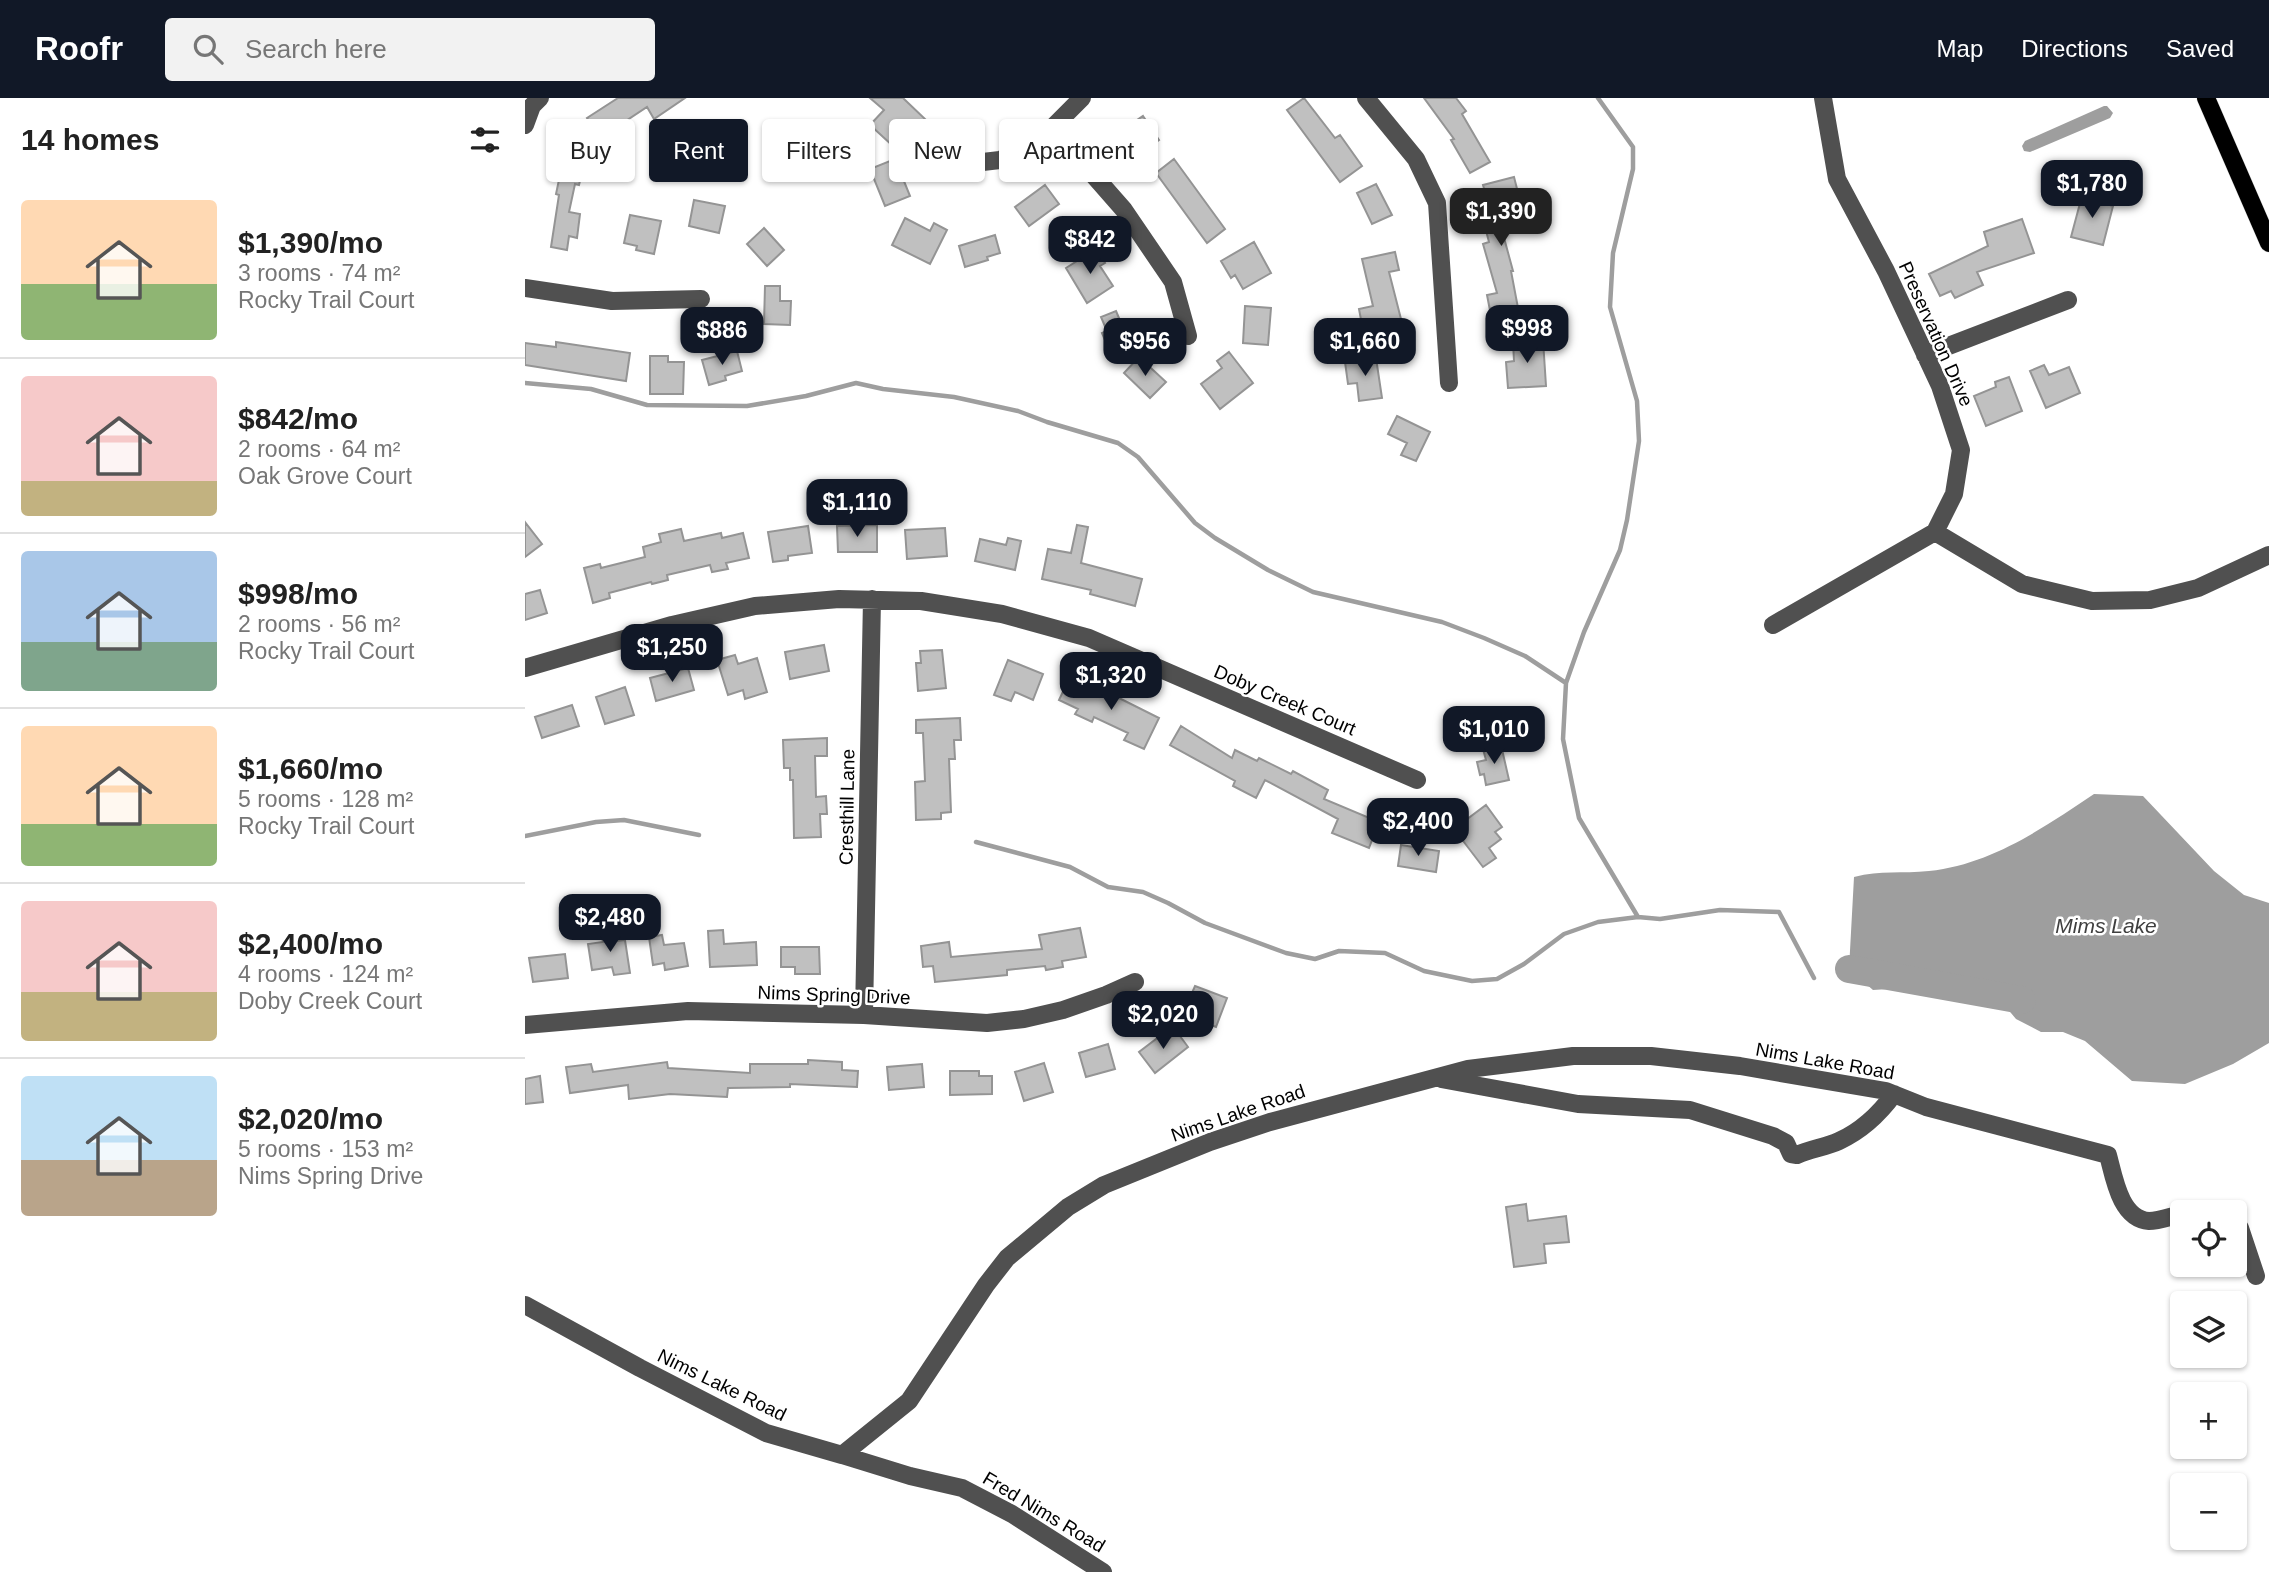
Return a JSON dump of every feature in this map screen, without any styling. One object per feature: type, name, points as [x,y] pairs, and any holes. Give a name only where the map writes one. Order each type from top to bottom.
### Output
[{"type":"main road","points":[[2206,98],[2269,243]]},
{"type":"street","points":[[525,125],[532,106],[540,98]]},
{"type":"street","points":[[1062,119],[1082,98]]},
{"type":"street","points":[[1366,98],[1416,159],[1437,203],[1449,383]]},
{"type":"street","name":"Preservation Drive","points":[[1823,98],[1837,179],[1886,271],[1940,386],[1961,450],[1954,494],[1935,532]]},
{"type":"street","points":[[1099,182],[1124,210],[1173,282],[1188,336]]},
{"type":"street","points":[[525,288],[612,301],[701,299]]},
{"type":"street","points":[[1925,355],[2068,300]]},
{"type":"street","points":[[1773,625],[1935,532],[2022,584],[2092,601],[2150,600],[2198,588],[2269,555]]},
{"type":"street","name":"Doby Creek Court","points":[[525,668],[672,625],[755,606],[839,598],[921,601],[1002,614],[1089,638],[1416,780]]},
{"type":"street","name":"Cresthill Lane","points":[[864,1015],[872,600]]},
{"type":"street","name":"Nims Spring Drive","points":[[525,1025],[688,1011],[864,1015],[987,1023],[1024,1019],[1063,1010],[1135,982]]},
{"type":"street","name":"Nims Lake Road","points":[[525,1305],[765,1433],[842,1455],[909,1401],[986,1284],[1007,1258],[1068,1207],[1104,1185],[1210,1142],[1327,1106],[1468,1069],[1573,1056],[1651,1056],[1804,1076],[1894,1094],[1926,1107],[2108,1155],[2122,1199],[2133,1216],[2151,1221],[2170,1217]]},
{"type":"street","points":[[1435,1078],[1577,1104],[1689,1110],[1773,1136],[1786,1143],[1791,1154],[1797,1155],[1841,1140],[1867,1123],[1894,1094]]},
{"type":"street","points":[[2247,1249],[2256,1276]]},
{"type":"street","name":"Fred Nims Road","points":[[842,1455],[910,1476],[962,1488],[1012,1514],[1103,1572]]},
{"type":"water","points":[[2104,106],[2113,113],[2110,118],[2030,152],[2024,151],[2022,146],[2025,141]]},
{"type":"water","name":"Mims Lake","points":[[2094,794],[2143,796],[2214,871],[2244,895],[2269,903],[2269,1043],[2233,1064],[2185,1084],[2132,1081],[2085,1041],[2063,1032],[2041,1032],[2016,1019],[2001,1001],[1968,984],[1873,990],[1849,969],[1854,877],[1929,871],[1974,861],[2016,843]]},
{"type":"building","points":[[618,98],[685,98],[654,119],[647,107],[629,119],[587,118]]},
{"type":"building","points":[[870,98],[903,98],[925,119],[889,119],[889,142],[875,130],[875,120],[884,110]]},
{"type":"building","points":[[1304,98],[1335,138],[1340,135],[1362,166],[1340,182],[1287,110]]},
{"type":"building","points":[[1424,98],[1456,98],[1466,111],[1462,114],[1490,162],[1470,173],[1451,140],[1454,139]]},
{"type":"building","points":[[1174,159],[1225,229],[1207,243],[1158,176],[1158,171]]},
{"type":"building","points":[[889,161],[889,182],[904,182],[910,196],[885,206],[875,181],[875,167]]},
{"type":"building","points":[[1514,177],[1524,216],[1500,223],[1513,271],[1518,308],[1510,309],[1513,327],[1494,331],[1487,295],[1497,293],[1483,244],[1489,242],[1479,204],[1488,202],[1483,185]]},
{"type":"building","points":[[559,182],[580,182],[579,185],[575,184],[569,212],[580,214],[577,238],[569,236],[567,250],[551,247],[559,195],[556,194]]},
{"type":"building","points":[[1376,184],[1392,215],[1372,224],[1357,193]]},
{"type":"building","points":[[1045,185],[1059,204],[1029,226],[1015,207]]},
{"type":"building","points":[[2083,192],[2101,197],[2100,202],[2113,206],[2103,245],[2071,237]]},
{"type":"building","points":[[694,200],[725,206],[719,233],[689,226]]},
{"type":"building","points":[[630,215],[661,221],[654,254],[636,250],[637,246],[624,243]]},
{"type":"building","points":[[905,218],[930,231],[934,223],[947,230],[930,264],[892,245]]},
{"type":"building","points":[[2022,219],[2034,253],[1977,272],[1983,285],[1955,298],[1951,291],[1940,296],[1929,274],[1988,246],[1984,232]]},
{"type":"building","points":[[764,228],[784,250],[767,266],[747,244]]},
{"type":"building","points":[[995,235],[1000,253],[965,267],[959,246]]},
{"type":"building","points":[[1254,242],[1271,273],[1243,289],[1235,275],[1231,278],[1221,261]]},
{"type":"building","points":[[1096,249],[1105,263],[1100,266],[1113,286],[1087,303],[1066,268]]},
{"type":"building","points":[[1395,252],[1399,270],[1389,272],[1401,319],[1387,322],[1391,342],[1366,346],[1359,309],[1373,306],[1362,259]]},
{"type":"building","points":[[765,286],[780,286],[780,301],[791,301],[790,325],[764,324]]},
{"type":"building","points":[[1245,306],[1271,308],[1268,345],[1243,343]]},
{"type":"building","points":[[1116,311],[1130,344],[1110,352],[1102,333],[1107,331],[1101,317]]},
{"type":"building","points":[[1543,340],[1546,386],[1508,388],[1506,362],[1514,361],[1513,342]]},
{"type":"building","points":[[556,342],[630,353],[626,381],[525,365],[525,343],[556,347]]},
{"type":"building","points":[[737,351],[742,371],[709,385],[702,360]]},
{"type":"building","points":[[1229,352],[1253,383],[1220,409],[1201,384],[1222,368],[1217,361]]},
{"type":"building","points":[[650,356],[668,356],[668,362],[684,362],[683,394],[650,394]]},
{"type":"building","points":[[1139,357],[1166,382],[1150,398],[1124,373]]},
{"type":"building","points":[[1376,358],[1382,398],[1359,401],[1357,383],[1348,384],[1345,362]]},
{"type":"building","points":[[2044,365],[2049,375],[2069,367],[2080,393],[2046,408],[2030,371]]},
{"type":"building","points":[[2009,377],[2022,411],[1986,426],[1974,396],[1996,387],[1995,382]]},
{"type":"building","points":[[1397,416],[1430,432],[1416,461],[1401,455],[1407,443],[1388,434]]},
{"type":"building","points":[[525,522],[542,544],[525,557]]},
{"type":"building","points":[[877,525],[877,552],[838,552],[837,526]]},
{"type":"building","points":[[1077,525],[1088,527],[1081,563],[1142,579],[1135,606],[1090,594],[1091,590],[1042,579],[1048,549],[1071,553]]},
{"type":"building","points":[[808,526],[812,553],[788,556],[788,560],[773,562],[768,532]]},
{"type":"building","points":[[945,528],[947,556],[907,559],[905,530]]},
{"type":"building","points":[[681,529],[684,541],[721,533],[722,538],[743,533],[749,558],[726,563],[728,569],[712,572],[710,565],[667,575],[668,580],[609,593],[610,598],[593,603],[584,568],[600,564],[601,568],[645,557],[643,547],[661,542],[659,534]]},
{"type":"building","points":[[1008,538],[1021,541],[1015,570],[975,561],[980,539],[1006,545]]},
{"type":"building","points":[[540,590],[547,613],[525,620],[525,594]]},
{"type":"building","points":[[824,645],[829,671],[790,679],[785,652]]},
{"type":"building","points":[[942,650],[946,688],[918,691],[916,663],[921,663],[920,651]]},
{"type":"building","points":[[735,655],[738,664],[757,658],[767,692],[745,699],[743,690],[728,695],[717,660]]},
{"type":"building","points":[[1008,660],[1043,674],[1033,700],[1015,692],[1011,701],[994,695]]},
{"type":"building","points":[[688,668],[694,690],[656,701],[650,678]]},
{"type":"building","points":[[1083,680],[1159,718],[1144,749],[1124,740],[1128,733],[1094,717],[1092,722],[1075,714],[1078,709],[1059,700],[1067,683],[1079,688]]},
{"type":"building","points":[[625,687],[634,715],[605,724],[596,697]]},
{"type":"building","points":[[572,705],[579,726],[542,738],[535,717]]},
{"type":"building","points":[[960,718],[961,740],[954,740],[955,759],[949,759],[951,812],[941,813],[941,819],[916,820],[915,782],[925,781],[923,733],[916,733],[916,720]]},
{"type":"building","points":[[1181,726],[1232,758],[1235,750],[1257,761],[1259,758],[1291,774],[1293,771],[1328,790],[1324,799],[1379,822],[1369,848],[1332,833],[1338,819],[1265,780],[1256,798],[1233,786],[1235,781],[1170,745]]},
{"type":"building","points":[[827,738],[827,756],[815,756],[816,797],[826,796],[827,814],[820,814],[821,837],[794,838],[793,780],[790,780],[790,768],[784,768],[783,740]]},
{"type":"building","points":[[1501,745],[1509,780],[1486,785],[1484,774],[1480,775],[1477,762],[1486,760],[1483,749]]},
{"type":"building","points":[[1486,805],[1502,827],[1495,832],[1501,839],[1489,848],[1496,858],[1483,867],[1454,829]]},
{"type":"building","points":[[1401,845],[1439,851],[1436,872],[1398,866]]},
{"type":"building","points":[[1080,928],[1086,957],[1062,961],[1063,967],[1007,970],[1007,975],[935,982],[933,966],[923,967],[921,946],[949,942],[951,957],[1042,949],[1039,935]]},
{"type":"building","points":[[723,930],[724,944],[756,942],[757,965],[710,967],[708,931]]},
{"type":"building","points":[[616,931],[617,941],[625,940],[630,973],[614,975],[612,967],[592,970],[588,944],[603,942],[601,933]]},
{"type":"building","points":[[662,935],[664,945],[684,943],[688,966],[665,970],[664,963],[653,965],[649,937]]},
{"type":"building","points":[[781,947],[819,947],[820,974],[795,974],[795,967],[781,967]]},
{"type":"building","points":[[565,954],[568,978],[533,982],[529,958]]},
{"type":"building","points":[[1195,986],[1227,998],[1216,1027],[1192,1018],[1197,1006],[1188,1002]]},
{"type":"building","points":[[1177,1032],[1188,1047],[1155,1073],[1139,1052],[1164,1033],[1168,1039]]},
{"type":"building","points":[[1108,1044],[1115,1069],[1086,1077],[1079,1053]]},
{"type":"building","points":[[808,1060],[842,1062],[842,1070],[858,1071],[857,1087],[790,1084],[790,1087],[728,1088],[727,1097],[670,1094],[629,1099],[628,1085],[570,1093],[566,1067],[591,1064],[593,1072],[667,1062],[668,1068],[750,1073],[750,1064],[808,1064]]},
{"type":"building","points":[[1044,1063],[1053,1092],[1024,1101],[1015,1072]]},
{"type":"building","points":[[922,1064],[924,1087],[889,1090],[887,1067]]},
{"type":"building","points":[[950,1071],[979,1071],[979,1076],[992,1076],[992,1094],[950,1095]]},
{"type":"building","points":[[540,1076],[543,1102],[525,1104],[525,1079]]},
{"type":"building","points":[[1526,1204],[1528,1221],[1566,1216],[1569,1242],[1544,1244],[1546,1263],[1514,1267],[1506,1207]]},
{"type":"waterway","points":[[1598,98],[1633,147],[1633,169],[1613,253],[1610,307],[1637,401],[1639,441],[1620,550],[1584,632],[1566,683],[1563,739],[1579,818],[1638,917]]},
{"type":"waterway","points":[[525,383],[591,389],[647,405],[747,406],[806,396],[856,383],[883,389],[954,397],[1018,411],[1118,443],[1138,457],[1195,523],[1268,570],[1313,592],[1442,622],[1525,656],[1566,683]]},
{"type":"waterway","points":[[525,836],[596,822],[624,820],[699,835]]},
{"type":"waterway","points":[[976,842],[1070,867],[1108,887],[1143,892],[1205,923],[1286,953],[1315,959],[1339,951],[1385,953],[1424,971],[1472,981],[1497,979],[1524,964],[1564,934],[1598,922],[1638,917],[1660,919],[1720,910],[1779,912],[1814,978]]},
{"type":"waterway","points":[[1849,969],[2022,1000]]}]
